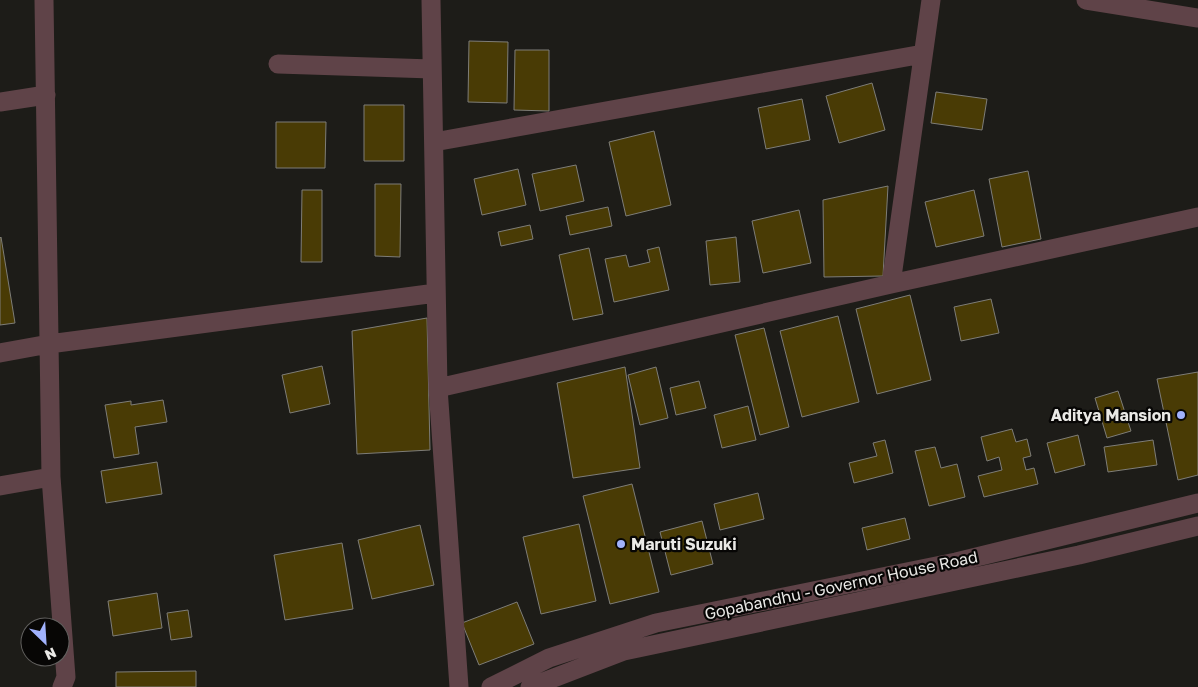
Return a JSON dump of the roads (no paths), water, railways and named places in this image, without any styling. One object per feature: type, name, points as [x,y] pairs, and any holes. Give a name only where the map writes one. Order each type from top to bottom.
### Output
[{"type":"street","points":[[44,0],[51,477],[67,684]]},
{"type":"street","points":[[431,0],[438,388],[458,687]]},
{"type":"street","points":[[891,284],[931,0]]},
{"type":"street","points":[[1086,0],[1198,18]]},
{"type":"street","points":[[434,142],[923,54]]},
{"type":"street","points":[[278,64],[432,69]]},
{"type":"street","points":[[0,102],[46,95]]},
{"type":"street","points":[[438,388],[891,284],[1198,217]]},
{"type":"street","points":[[0,353],[49,344],[436,293]]},
{"type":"street","points":[[0,486],[51,477]]},
{"type":"street","name":"Gopabandhu - Governor House Road","points":[[491,687],[549,658],[656,623],[956,562],[1198,503]]},
{"type":"street","name":"Gopabandhu - Governor House Road","points":[[530,687],[624,650],[1079,555],[1198,526]]},
{"type":"place","name":"Aditya Mansion","points":[[1181,415]]},
{"type":"place","name":"Maruti Suzuki","points":[[621,544]]}]
